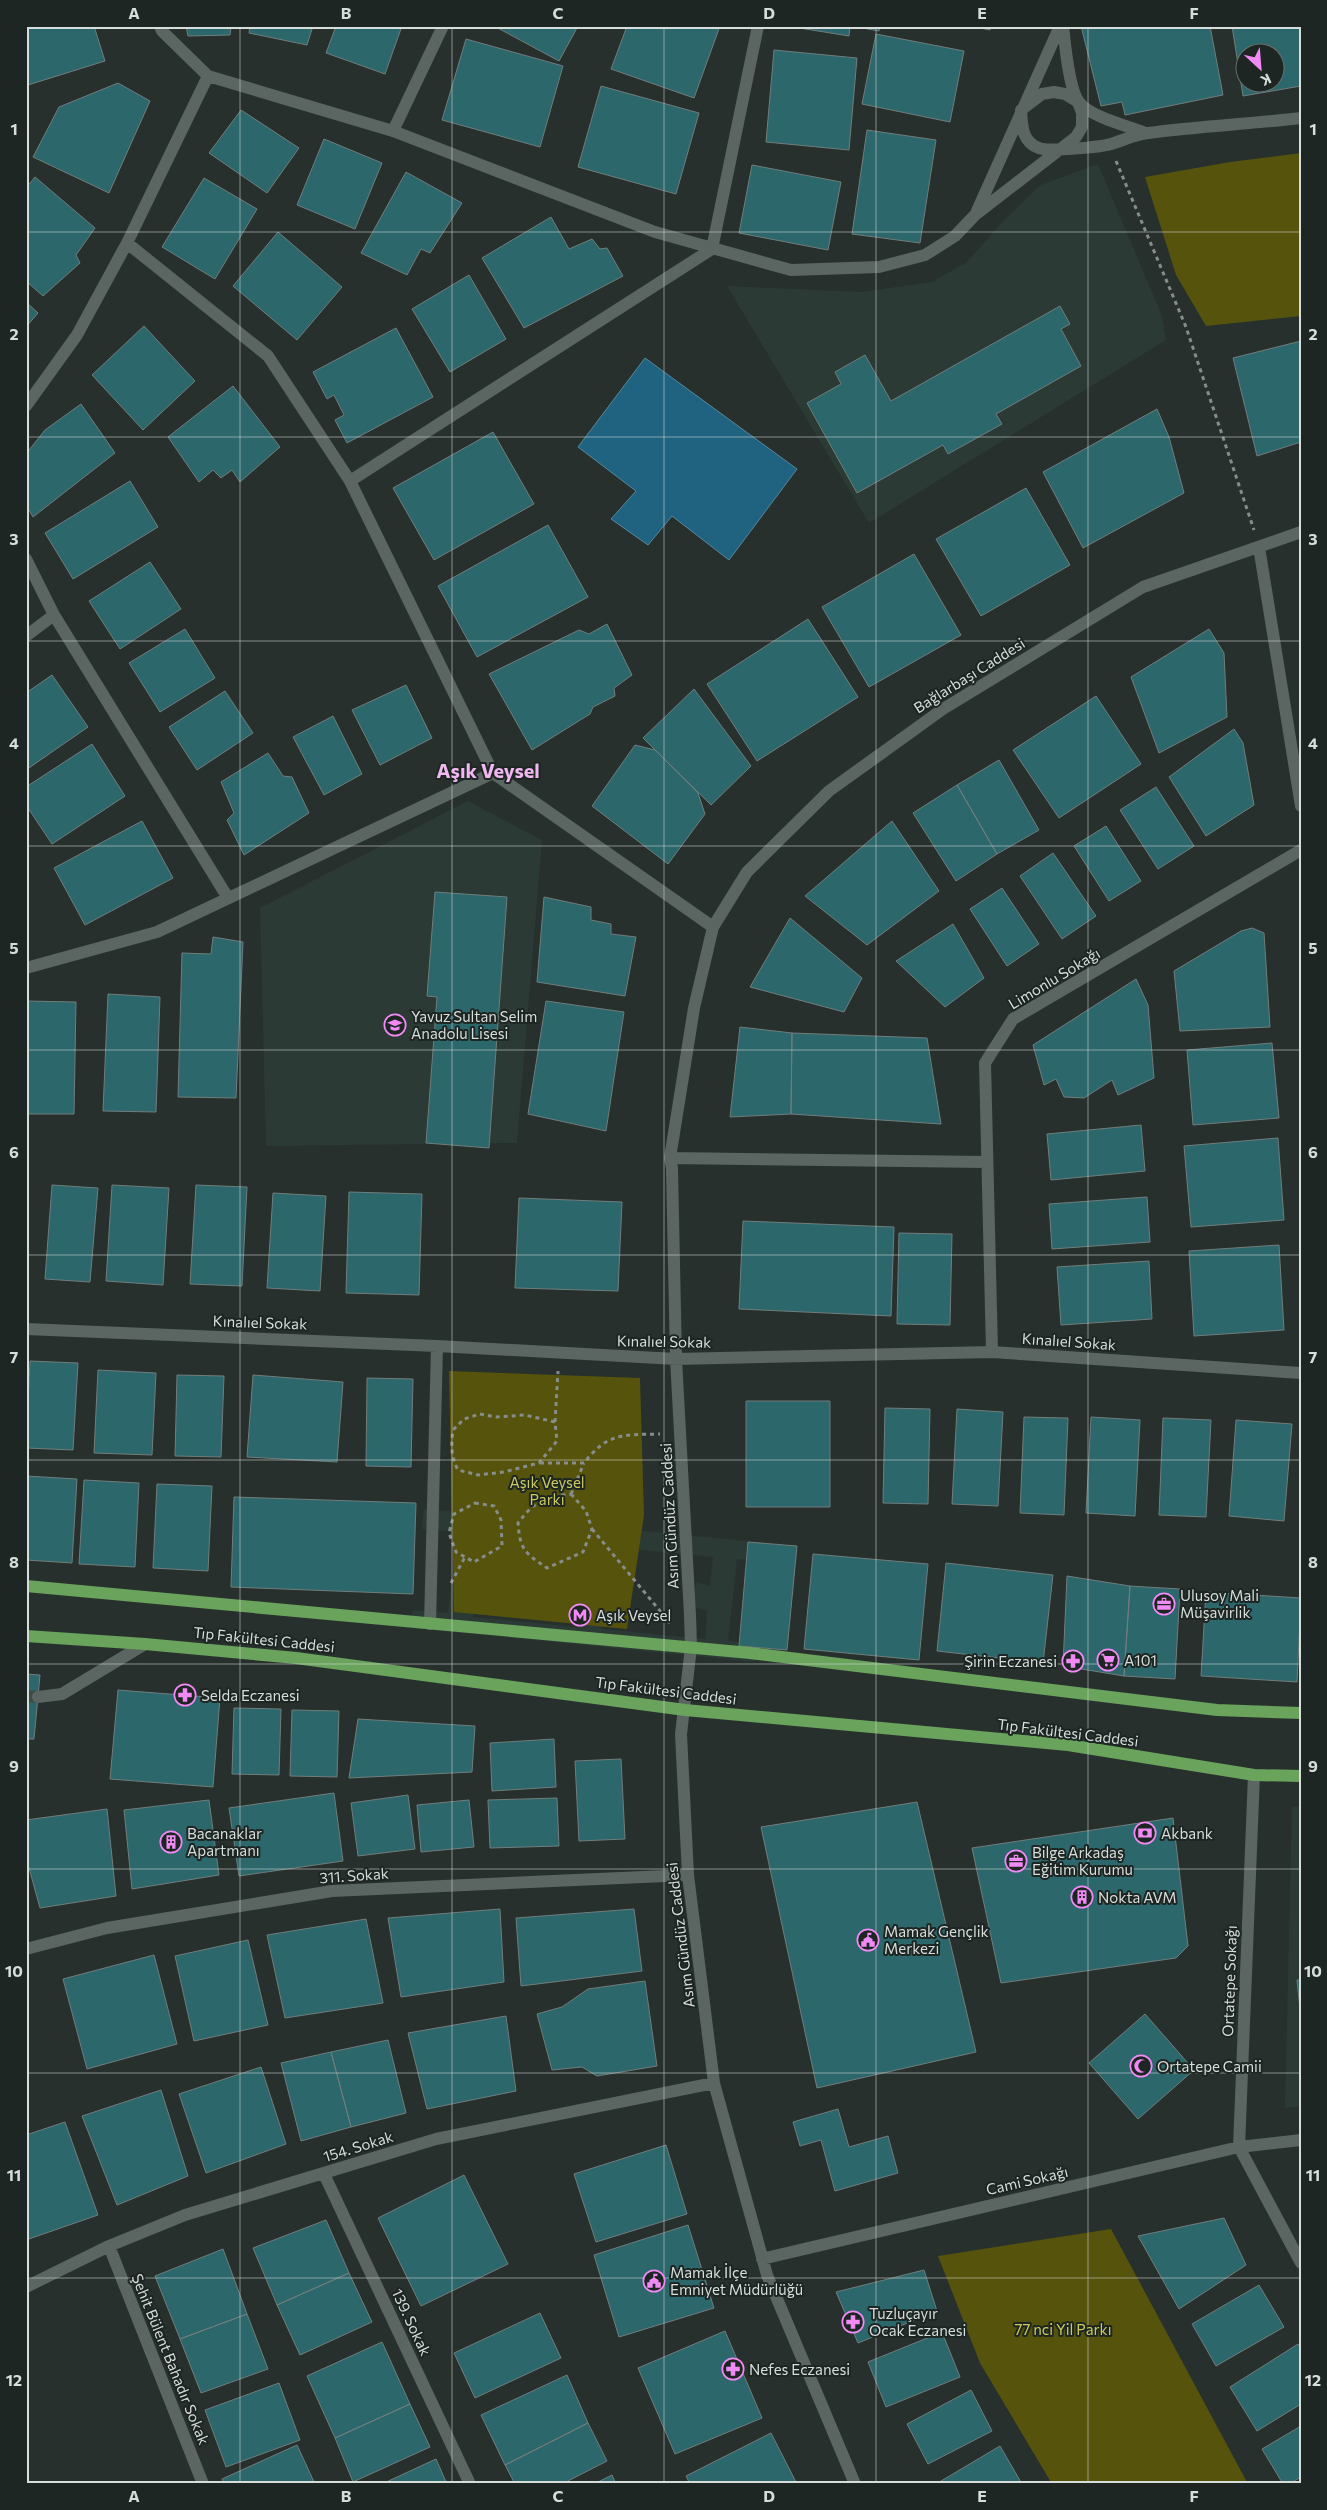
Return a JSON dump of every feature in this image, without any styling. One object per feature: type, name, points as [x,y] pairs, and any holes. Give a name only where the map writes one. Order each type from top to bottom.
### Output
[{"type":"main road","points":[[26,1586],[691,1647],[1217,1710],[1301,1714]]},
{"type":"main road","name":"Tıp Fakültesi Caddesi","points":[[26,1636],[145,1644],[296,1658],[685,1710],[1068,1745],[1254,1775],[1301,1776]]},
{"type":"street","points":[[160,26],[162,31],[208,76],[393,131],[655,232],[791,270],[879,267],[925,255],[956,236],[976,215],[1076,137],[1082,127],[1082,113],[1070,79],[1061,26]]},
{"type":"street","points":[[393,131],[443,26]]},
{"type":"street","points":[[350,481],[712,249],[758,26]]},
{"type":"street","points":[[976,215],[1006,149],[1021,110],[1061,26]]},
{"type":"street","points":[[26,406],[77,335],[127,243],[208,76]]},
{"type":"street","points":[[1021,110],[1042,94],[1054,92],[1064,94],[1094,114],[1146,133]]},
{"type":"street","points":[[1021,110],[1022,126],[1028,142],[1038,148],[1050,151],[1109,144],[1146,133],[1301,118]]},
{"type":"street","points":[[127,243],[268,356],[350,481],[493,773],[713,927]]},
{"type":"street","name":"Bağlarbaşı Caddesi","points":[[670,1158],[694,1008],[713,927],[747,872],[829,791],[944,709],[1143,587],[1301,532]]},
{"type":"street","points":[[1259,547],[1301,806]]},
{"type":"street","points":[[26,559],[54,615],[228,898]]},
{"type":"street","points":[[26,636],[54,615]]},
{"type":"street","points":[[26,968],[157,932],[493,773]]},
{"type":"street","name":"Limonlu Sokağı","points":[[992,1352],[985,1063],[1013,1019],[1301,850]]},
{"type":"street","points":[[670,1158],[988,1162]]},
{"type":"street","name":"Asım Gündüz Caddesi","points":[[670,1158],[672,1168],[676,1359],[688,1548],[691,1647],[681,1734],[688,1875],[714,2083],[766,2275],[854,2484]]},
{"type":"street","name":"Kınalıel Sokak","points":[[26,1329],[437,1346],[676,1359],[992,1352],[1301,1373]]},
{"type":"street","points":[[430,1624],[437,1346]]},
{"type":"street","points":[[38,1697],[62,1694],[145,1644]]},
{"type":"street","name":"Ortatepe Sokağı","points":[[1239,2147],[1254,1775]]},
{"type":"street","name":"311. Sokak","points":[[26,1949],[107,1928],[332,1891],[688,1875]]},
{"type":"street","name":"154. Sokak","points":[[26,2287],[109,2246],[185,2215],[436,2139],[714,2083]]},
{"type":"street","name":"Cami Sokağı","points":[[762,2259],[1239,2147],[1301,2140]]},
{"type":"street","points":[[1239,2147],[1301,2263]]},
{"type":"street","name":"139. Sokak","points":[[324,2174],[470,2484]]},
{"type":"street","name":"Şehit Bülent Bahadır Sokak","points":[[109,2246],[203,2484]]},
{"type":"path","points":[[1109,144],[1186,327],[1259,547]]},
{"type":"path","points":[[539,1463],[557,1441],[554,1422],[560,1353]]},
{"type":"path","points":[[554,1422],[525,1415],[496,1417],[480,1414],[464,1419],[453,1430],[451,1445],[453,1460],[458,1470],[478,1475],[504,1472],[539,1463],[584,1463]]},
{"type":"path","points":[[571,1494],[584,1463],[597,1447],[615,1437],[681,1434]]},
{"type":"path","points":[[571,1494],[548,1496],[531,1506],[518,1522],[519,1539],[525,1553],[547,1568],[583,1552],[592,1529]]},
{"type":"path","points":[[571,1494],[586,1511],[592,1529],[691,1647]]},
{"type":"path","points":[[475,1503],[494,1506],[501,1520],[502,1546],[474,1562],[456,1552],[449,1533],[454,1514],[475,1503]]},
{"type":"shaded area","points":[[1098,164],[1162,316],[1166,340],[869,523],[727,286],[861,292],[932,282],[967,262],[1005,219],[1041,185]]},
{"type":"shaded area","name":"Yavuz Sultan Selim Anadolu Lisesi","points":[[468,801],[542,840],[517,1143],[266,1146],[260,908]]},
{"type":"shaded area","points":[[424,1509],[767,1543],[765,1562],[737,1559],[728,1641],[757,1644],[755,1662],[411,1628],[413,1610],[448,1613],[457,1532],[422,1529]],"holes":[[[585,1545],[577,1627],[473,1617],[476,1589]],[[609,1547],[713,1557],[710,1586],[697,1582],[688,1604],[707,1611],[705,1639],[601,1629]]]},
{"type":"shaded area","points":[[1292,1807],[1301,1807],[1301,2106],[1285,2108]]},
{"type":"green space","points":[[1301,153],[1301,316],[1206,326],[1176,275],[1145,177],[1230,162]]},
{"type":"green space","name":"Aşık Veysel Parkı","points":[[449,1371],[640,1378],[644,1515],[627,1629],[454,1612]]},
{"type":"green space","name":"77 nci Yil Parkı","points":[[1111,2229],[1248,2484],[1052,2484],[980,2363],[938,2256]]},
{"type":"water","points":[[645,358],[797,469],[729,560],[672,516],[648,545],[611,519],[636,491],[578,447]]},
{"type":"building","points":[[26,26],[94,26],[105,61],[28,85]]},
{"type":"building","points":[[186,26],[231,26],[230,35],[188,36]]},
{"type":"building","points":[[250,26],[313,26],[307,45],[249,33]]},
{"type":"building","points":[[336,26],[402,26],[385,74],[326,53]]},
{"type":"building","points":[[494,26],[578,26],[559,61]]},
{"type":"building","points":[[627,26],[720,26],[694,98],[611,69]]},
{"type":"building","points":[[787,26],[850,26],[849,36]]},
{"type":"building","points":[[851,26],[880,26],[879,31]]},
{"type":"building","points":[[970,26],[991,26],[990,30]]},
{"type":"building","points":[[1081,26],[1210,26],[1223,95],[1125,115],[1122,102],[1101,106]]},
{"type":"building","points":[[1232,26],[1301,26],[1301,86],[1284,89],[1284,42],[1235,42]]},
{"type":"building","points":[[876,34],[964,51],[950,122],[862,104]]},
{"type":"building","points":[[466,39],[563,66],[540,147],[442,120]]},
{"type":"building","points":[[774,50],[857,58],[849,150],[766,142]]},
{"type":"building","points":[[118,83],[150,101],[109,193],[33,157],[59,107]]},
{"type":"building","points":[[601,86],[699,113],[676,194],[578,167]]},
{"type":"building","points":[[1242,92],[1266,92],[1243,96]]},
{"type":"building","points":[[241,110],[299,148],[267,193],[209,153]]},
{"type":"building","points":[[867,130],[936,140],[920,243],[852,234]]},
{"type":"building","points":[[324,139],[382,163],[355,229],[297,205]]},
{"type":"building","points":[[752,165],[841,182],[828,250],[739,233]]},
{"type":"building","points":[[406,172],[462,203],[430,253],[421,249],[407,275],[361,253]]},
{"type":"building","points":[[35,177],[95,228],[76,255],[80,263],[43,296],[26,281],[26,188]]},
{"type":"building","points":[[204,178],[257,209],[215,279],[162,247]]},
{"type":"building","points":[[551,217],[569,249],[592,239],[600,249],[607,248],[623,276],[524,328],[482,258]]},
{"type":"building","points":[[278,232],[342,287],[297,340],[233,286]]},
{"type":"building","points":[[469,275],[506,339],[450,372],[412,309]]},
{"type":"building","points":[[26,302],[38,313],[26,327]]},
{"type":"building","points":[[1060,306],[1070,324],[1061,329],[1081,366],[996,414],[1002,424],[948,454],[943,445],[857,493],[807,403],[841,384],[835,372],[865,355],[891,401]]},
{"type":"building","points":[[144,326],[195,381],[143,430],[92,375]]},
{"type":"building","points":[[396,328],[433,397],[347,443],[335,420],[344,415],[334,395],[327,399],[313,372]]},
{"type":"building","points":[[1301,341],[1301,442],[1257,456],[1233,358]]},
{"type":"building","points":[[233,386],[280,447],[240,482],[232,470],[221,478],[213,470],[199,482],[168,437]]},
{"type":"building","points":[[81,404],[115,453],[33,517],[26,505],[26,454],[45,430]]},
{"type":"building","points":[[1157,409],[1169,437],[1184,493],[1083,548],[1043,472]]},
{"type":"building","points":[[493,432],[534,504],[434,560],[393,488]]},
{"type":"building","points":[[130,481],[158,527],[73,579],[45,533]]},
{"type":"building","points":[[1026,488],[1070,565],[981,616],[936,539]]},
{"type":"building","points":[[548,525],[588,597],[477,657],[438,586]]},
{"type":"building","points":[[914,554],[961,635],[869,687],[822,607]]},
{"type":"building","points":[[150,562],[181,609],[120,649],[89,601]]},
{"type":"building","points":[[808,619],[858,697],[757,761],[707,684]]},
{"type":"building","points":[[607,624],[632,675],[614,688],[615,696],[593,707],[590,714],[532,750],[489,674],[579,630],[589,634]]},
{"type":"building","points":[[185,629],[215,678],[160,712],[129,663]]},
{"type":"building","points":[[1209,629],[1224,653],[1227,717],[1159,753],[1131,677]]},
{"type":"building","points":[[52,675],[88,727],[26,770],[26,693]]},
{"type":"building","points":[[406,685],[432,738],[380,765],[352,710]]},
{"type":"building","points":[[694,689],[751,766],[711,805],[643,738]]},
{"type":"building","points":[[225,691],[253,733],[197,770],[169,727]]},
{"type":"building","points":[[1096,696],[1141,764],[1059,818],[1013,750]]},
{"type":"building","points":[[333,716],[362,774],[324,795],[293,737]]},
{"type":"building","points":[[1234,729],[1243,743],[1254,805],[1206,836],[1169,777]]},
{"type":"building","points":[[92,744],[125,796],[52,844],[26,805],[26,787]]},
{"type":"building","points":[[635,745],[655,750],[698,793],[705,814],[668,864],[592,806]]},
{"type":"building","points":[[268,753],[283,776],[292,777],[309,813],[244,855],[227,820],[234,813],[221,782]]},
{"type":"building","points":[[999,760],[1039,830],[997,854],[957,785]]},
{"type":"building","points":[[957,785],[997,854],[956,881],[913,813]]},
{"type":"building","points":[[1156,787],[1194,846],[1158,869],[1120,810]]},
{"type":"building","points":[[142,821],[173,878],[85,925],[54,868]]},
{"type":"building","points":[[892,821],[939,891],[867,945],[805,896]]},
{"type":"building","points":[[1106,826],[1141,881],[1109,901],[1074,846]]},
{"type":"building","points":[[1053,853],[1096,916],[1062,939],[1020,876]]},
{"type":"building","points":[[1002,888],[1039,944],[1007,966],[970,909]]},
{"type":"building","points":[[435,892],[507,897],[489,1148],[426,1143],[437,997],[427,996]]},
{"type":"building","points":[[544,897],[591,907],[591,920],[611,924],[611,934],[636,937],[625,996],[537,982]]},
{"type":"building","points":[[790,918],[862,978],[844,1012],[750,987]]},
{"type":"building","points":[[953,924],[984,978],[945,1007],[896,961]]},
{"type":"building","points":[[1252,928],[1264,933],[1270,1027],[1180,1031],[1174,971],[1241,931]]},
{"type":"building","points":[[213,937],[243,942],[236,1098],[178,1097],[182,953],[211,954]]},
{"type":"building","points":[[1136,979],[1148,1005],[1154,1078],[1118,1095],[1112,1080],[1084,1098],[1064,1097],[1056,1079],[1044,1085],[1033,1045]]},
{"type":"building","points":[[108,994],[160,997],[156,1112],[103,1111]]},
{"type":"building","points":[[26,1001],[76,1002],[74,1114],[26,1114]]},
{"type":"building","points":[[546,1001],[624,1012],[606,1131],[528,1114]]},
{"type":"building","points":[[740,1027],[792,1033],[791,1114],[730,1117]]},
{"type":"building","points":[[792,1033],[927,1038],[941,1124],[791,1114]]},
{"type":"building","points":[[1272,1043],[1279,1118],[1193,1125],[1187,1050]]},
{"type":"building","points":[[1141,1125],[1145,1171],[1051,1180],[1047,1134]]},
{"type":"building","points":[[1278,1138],[1284,1220],[1191,1227],[1184,1146]]},
{"type":"building","points":[[52,1185],[98,1188],[90,1282],[45,1279]]},
{"type":"building","points":[[112,1185],[169,1188],[163,1285],[106,1281]]},
{"type":"building","points":[[196,1185],[247,1187],[242,1286],[190,1284]]},
{"type":"building","points":[[349,1192],[422,1194],[419,1295],[346,1293]]},
{"type":"building","points":[[273,1193],[326,1196],[320,1291],[267,1288]]},
{"type":"building","points":[[1147,1197],[1150,1242],[1052,1249],[1049,1204]]},
{"type":"building","points":[[519,1198],[622,1202],[618,1291],[515,1288]]},
{"type":"building","points":[[743,1221],[894,1227],[891,1316],[739,1309]]},
{"type":"building","points":[[899,1233],[952,1234],[950,1325],[897,1324]]},
{"type":"building","points":[[1279,1245],[1284,1330],[1194,1336],[1189,1251]]},
{"type":"building","points":[[1149,1261],[1152,1319],[1061,1325],[1057,1267]]},
{"type":"building","points":[[30,1361],[78,1363],[73,1450],[26,1448]]},
{"type":"building","points":[[98,1370],[156,1373],[152,1455],[94,1453]]},
{"type":"building","points":[[177,1375],[224,1376],[221,1457],[175,1456]]},
{"type":"building","points":[[253,1375],[343,1382],[337,1462],[247,1457]]},
{"type":"building","points":[[367,1378],[413,1379],[411,1467],[366,1466]]},
{"type":"building","points":[[746,1401],[830,1401],[830,1507],[746,1507]]},
{"type":"building","points":[[885,1408],[930,1409],[928,1504],[883,1503]]},
{"type":"building","points":[[957,1409],[1003,1412],[998,1506],[952,1504]]},
{"type":"building","points":[[1024,1417],[1068,1418],[1064,1515],[1020,1513]]},
{"type":"building","points":[[1091,1417],[1140,1420],[1135,1516],[1086,1513]]},
{"type":"building","points":[[1163,1418],[1211,1420],[1206,1517],[1159,1515]]},
{"type":"building","points":[[1236,1420],[1292,1424],[1284,1521],[1229,1516]]},
{"type":"building","points":[[26,1476],[77,1479],[72,1563],[26,1560]]},
{"type":"building","points":[[84,1480],[139,1483],[135,1567],[79,1564]]},
{"type":"building","points":[[157,1484],[212,1486],[208,1571],[153,1568]]},
{"type":"building","points":[[234,1497],[416,1503],[413,1594],[231,1587]]},
{"type":"building","points":[[748,1542],[797,1546],[787,1650],[739,1646]]},
{"type":"building","points":[[813,1554],[928,1564],[919,1660],[804,1649]]},
{"type":"building","points":[[946,1563],[1053,1575],[1043,1663],[937,1651]]},
{"type":"building","points":[[1067,1576],[1130,1586],[1124,1676],[1063,1666]]},
{"type":"building","points":[[1130,1586],[1180,1589],[1175,1679],[1124,1676]]},
{"type":"building","points":[[1206,1592],[1301,1598],[1297,1682],[1201,1676]]},
{"type":"building","points":[[26,1674],[40,1675],[34,1739],[26,1739]]},
{"type":"building","points":[[118,1690],[220,1698],[213,1787],[110,1779]]},
{"type":"building","points":[[234,1708],[281,1709],[279,1775],[232,1774]]},
{"type":"building","points":[[292,1710],[339,1711],[337,1777],[290,1776]]},
{"type":"building","points":[[358,1719],[475,1726],[472,1772],[349,1778]]},
{"type":"building","points":[[554,1739],[556,1787],[492,1791],[490,1743]]},
{"type":"building","points":[[621,1759],[625,1839],[579,1841],[575,1761]]},
{"type":"building","points":[[334,1793],[343,1861],[239,1876],[229,1808]]},
{"type":"building","points":[[408,1795],[415,1849],[358,1856],[351,1803]]},
{"type":"building","points":[[557,1798],[559,1846],[490,1848],[488,1800]]},
{"type":"building","name":"Bacanaklar Apartmanı","points":[[209,1800],[219,1875],[132,1889],[124,1810]]},
{"type":"building","points":[[469,1800],[474,1847],[421,1852],[417,1805]]},
{"type":"building","name":"Mamak Gençlik Merkezi","points":[[917,1802],[976,2052],[817,2088],[761,1827]]},
{"type":"building","points":[[107,1809],[116,1896],[40,1908],[26,1857],[26,1820]]},
{"type":"building","name":"Nokta AVM","points":[[1173,1818],[1188,1946],[1176,1958],[1001,1983],[972,1848]]},
{"type":"building","points":[[500,1909],[504,1982],[401,1997],[388,1918]]},
{"type":"building","points":[[634,1909],[642,1971],[521,1986],[516,1918]]},
{"type":"building","points":[[366,1919],[383,2003],[285,2018],[267,1935]]},
{"type":"building","points":[[248,1940],[268,2025],[194,2041],[175,1956]]},
{"type":"building","points":[[154,1955],[177,2044],[87,2069],[63,1979]]},
{"type":"building","points":[[1297,1980],[1301,1980],[1301,2019]]},
{"type":"building","points":[[645,1981],[657,2066],[597,2076],[582,2067],[552,2070],[537,2014],[562,2007],[588,1989]]},
{"type":"building","name":"Ortatepe Camii","points":[[1145,2014],[1194,2070],[1138,2119],[1089,2063]]},
{"type":"building","points":[[506,2016],[516,2091],[427,2109],[408,2033]]},
{"type":"building","points":[[388,2040],[406,2113],[351,2127],[331,2052]]},
{"type":"building","points":[[331,2052],[351,2127],[301,2141],[281,2063]]},
{"type":"building","points":[[261,2067],[286,2144],[206,2173],[179,2094]]},
{"type":"building","points":[[161,2090],[188,2176],[117,2205],[82,2116]]},
{"type":"building","points":[[838,2109],[849,2147],[888,2136],[898,2173],[835,2191],[821,2140],[800,2146],[793,2122]]},
{"type":"building","points":[[65,2122],[98,2215],[26,2240],[26,2135]]},
{"type":"building","points":[[666,2145],[687,2214],[596,2242],[574,2174]]},
{"type":"building","points":[[464,2175],[508,2264],[421,2306],[378,2218]]},
{"type":"building","points":[[1224,2218],[1246,2265],[1179,2309],[1138,2236]]},
{"type":"building","points":[[326,2220],[349,2273],[277,2305],[253,2248]]},
{"type":"building","name":"Mamak İlçe Emniyet Müdürlüğü","points":[[688,2225],[714,2308],[619,2337],[594,2255]]},
{"type":"building","points":[[223,2249],[247,2314],[180,2339],[155,2276]]},
{"type":"building","points":[[924,2270],[937,2311],[858,2343],[836,2292]]},
{"type":"building","points":[[349,2273],[372,2322],[300,2355],[277,2305]]},
{"type":"building","points":[[1259,2285],[1284,2327],[1216,2366],[1192,2324]]},
{"type":"building","points":[[540,2313],[561,2358],[475,2398],[454,2353]]},
{"type":"building","points":[[247,2314],[268,2369],[201,2393],[180,2339]]},
{"type":"building","points":[[725,2331],[762,2418],[675,2454],[638,2368]]},
{"type":"building","points":[[942,2332],[960,2377],[886,2407],[868,2362]]},
{"type":"building","points":[[382,2342],[410,2404],[335,2438],[307,2376]]},
{"type":"building","points":[[1298,2344],[1301,2349],[1301,2404],[1257,2431],[1230,2387]]},
{"type":"building","points":[[567,2375],[588,2423],[505,2465],[481,2415]]},
{"type":"building","points":[[279,2383],[300,2440],[226,2467],[205,2410]]},
{"type":"building","points":[[971,2390],[992,2431],[928,2464],[907,2424]]},
{"type":"building","points":[[410,2404],[430,2447],[353,2482],[335,2438]]},
{"type":"building","points":[[588,2423],[607,2461],[562,2484],[515,2484],[505,2465]]},
{"type":"building","points":[[1301,2426],[1301,2477],[1289,2484],[1283,2484],[1262,2449]]},
{"type":"building","points":[[771,2433],[797,2484],[690,2484],[686,2476]]},
{"type":"building","points":[[297,2445],[315,2484],[224,2484],[222,2479]]},
{"type":"building","points":[[1000,2446],[1022,2484],[936,2484]]},
{"type":"building","points":[[436,2459],[447,2484],[382,2484]]},
{"type":"building","points":[[612,2475],[616,2484],[594,2484]]},
{"type":"tunnel","points":[[26,1696],[38,1697]]},
{"type":"place","name":"Yavuz Sultan Selim Anadolu Lisesi","points":[[395,1025]]},
{"type":"place","name":"Ulusoy Mali Müşavirlik","points":[[1164,1604]]},
{"type":"place","name":"Aşık Veysel","points":[[580,1615]]},
{"type":"place","name":"A101","points":[[1108,1660]]},
{"type":"place","name":"Şirin Eczanesi","points":[[1073,1661]]},
{"type":"place","name":"Selda Eczanesi","points":[[185,1695]]},
{"type":"place","name":"Akbank","points":[[1145,1833]]},
{"type":"place","name":"Bacanaklar Apartmanı","points":[[171,1842]]},
{"type":"place","name":"Bilge Arkadaş Eğitim Kurumu","points":[[1016,1861]]},
{"type":"place","name":"Nokta AVM","points":[[1082,1897]]},
{"type":"place","name":"Mamak Gençlik Merkezi","points":[[868,1940]]},
{"type":"place","name":"Ortatepe Camii","points":[[1141,2066]]},
{"type":"place","name":"Mamak İlçe Emniyet Müdürlüğü","points":[[654,2281]]},
{"type":"place","name":"Tuzluçayır Ocak Eczanesi","points":[[853,2322]]},
{"type":"place","name":"Nefes Eczanesi","points":[[733,2369]]},
{"type":"district","name":"Aşık Veysel","points":[[488,770]]}]
